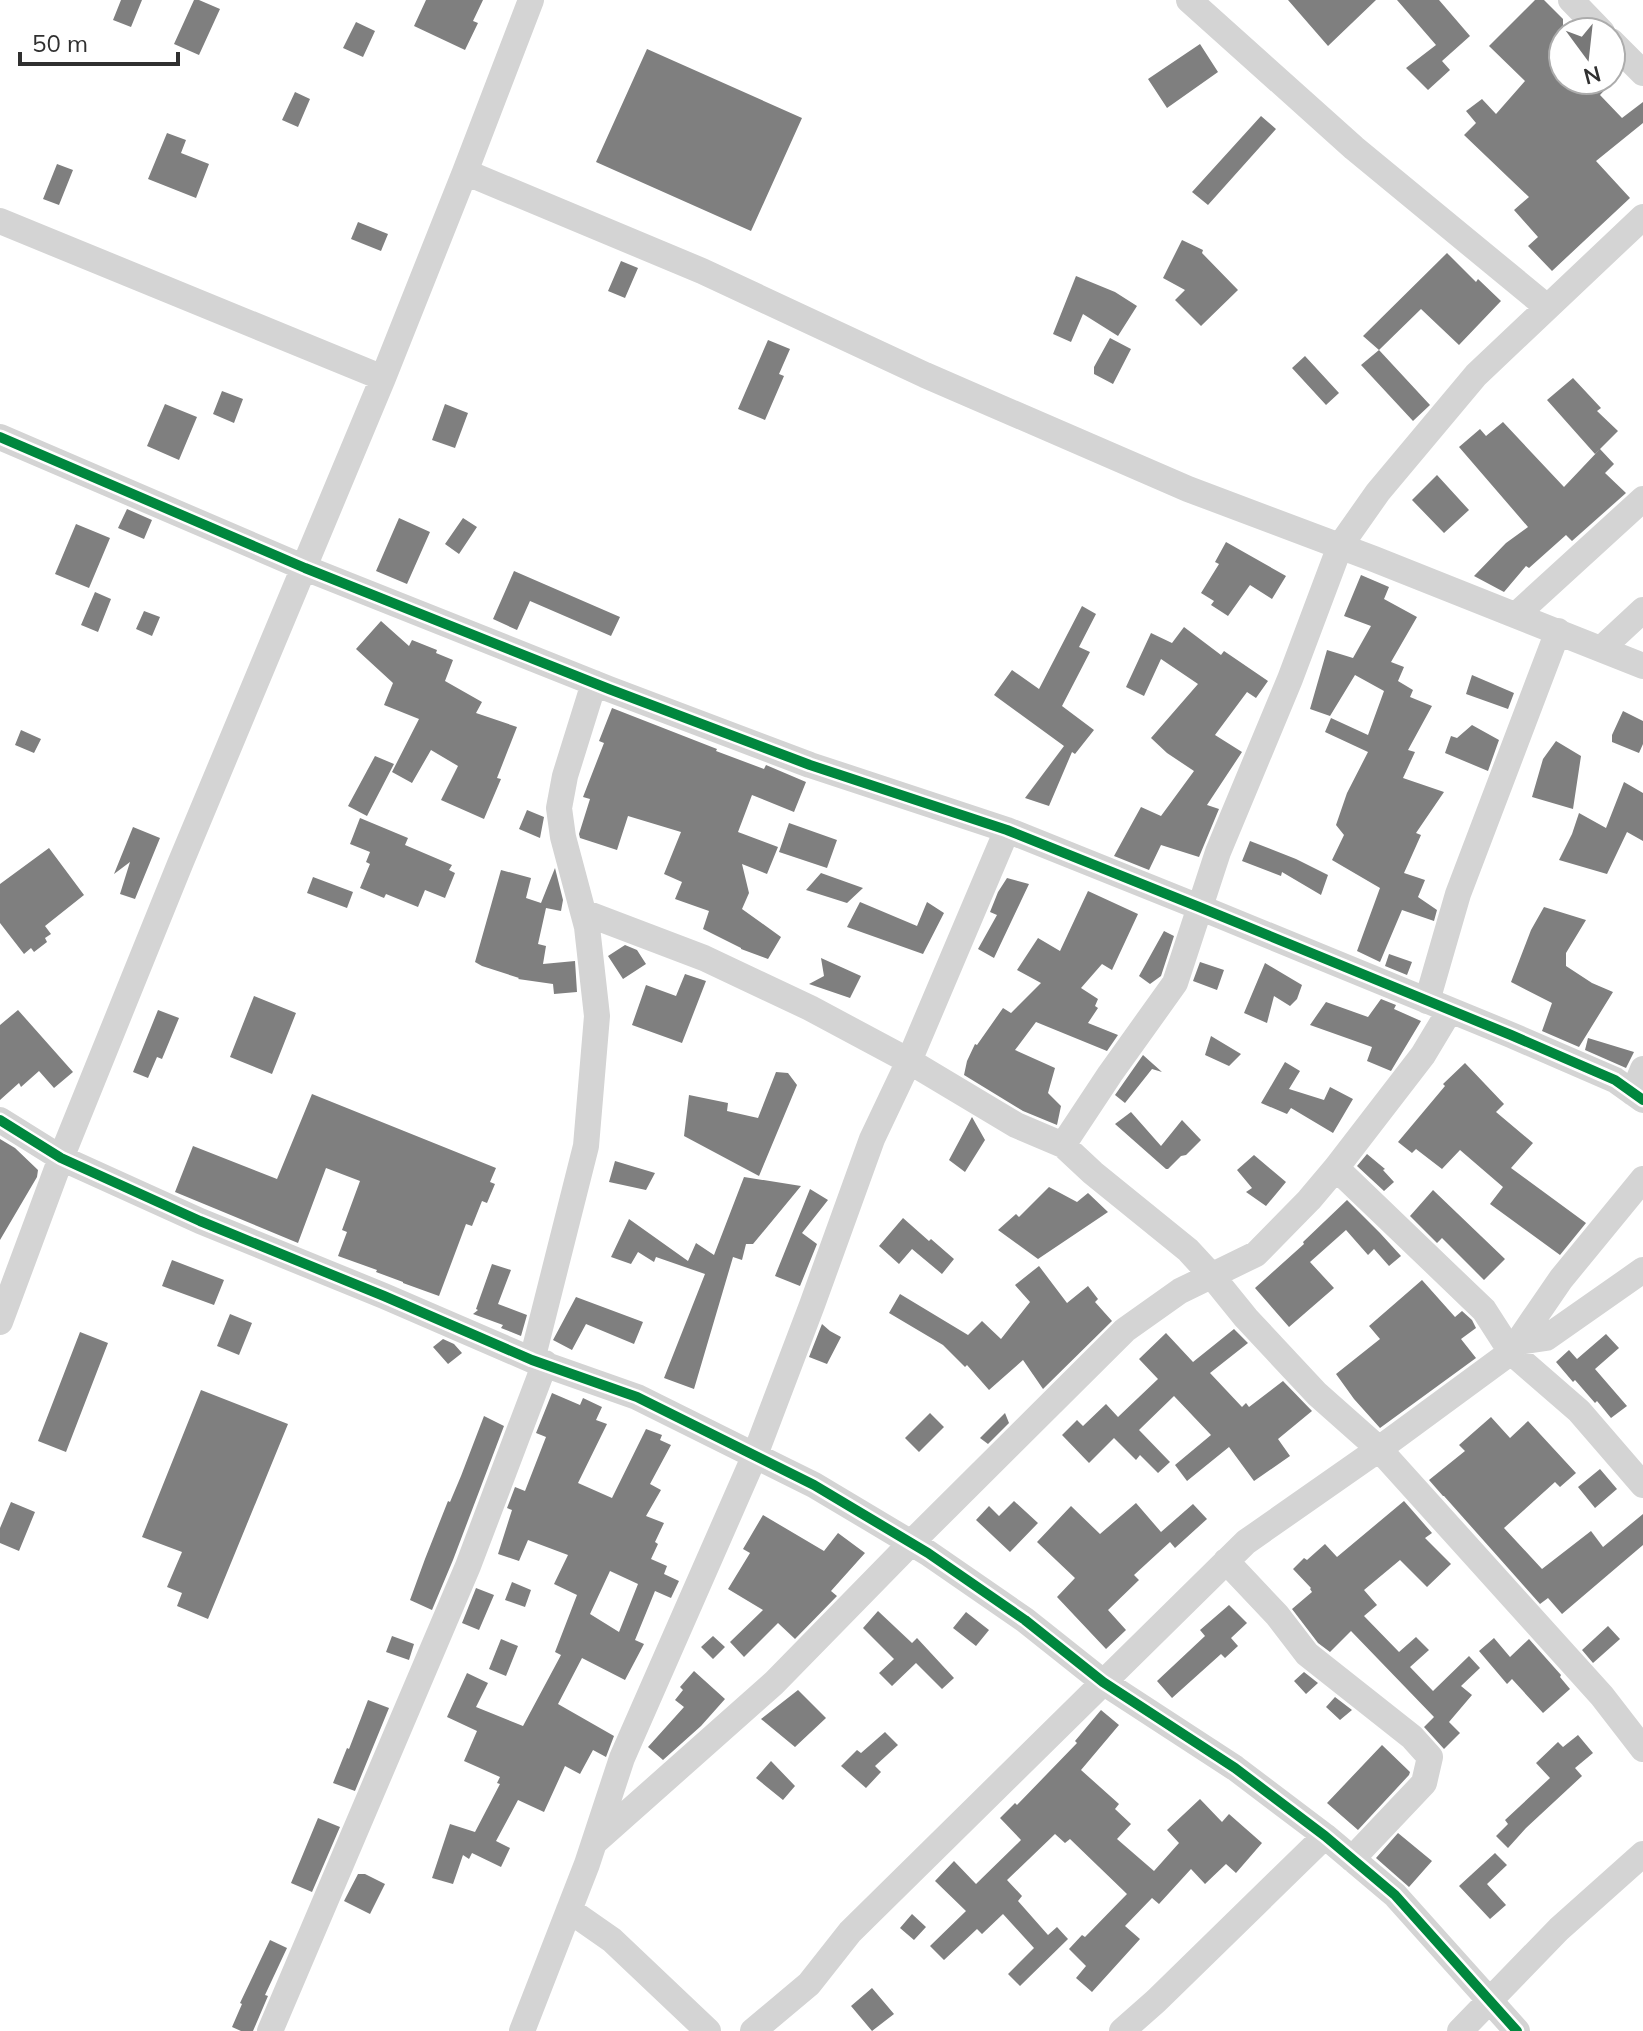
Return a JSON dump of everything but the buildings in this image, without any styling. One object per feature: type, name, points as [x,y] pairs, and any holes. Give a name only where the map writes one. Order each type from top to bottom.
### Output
[{"type":"street","points":[[0,1322],[61,1158],[383,378],[531,0]]},
{"type":"street","points":[[1189,0],[1354,148],[1547,307]]},
{"type":"street","points":[[1571,0],[1586,16]]},
{"type":"street","points":[[1627,57],[1643,73]]},
{"type":"street","points":[[465,172],[702,271],[925,375],[1188,489],[1643,666]]},
{"type":"street","points":[[1063,1145],[1175,983],[1218,852],[1290,679],[1340,546],[1378,492],[1476,375],[1643,217]]},
{"type":"street","points":[[0,221],[383,378]]},
{"type":"street","points":[[0,437],[305,568],[594,683],[810,765],[1007,830],[1640,1088]]},
{"type":"street","points":[[1516,615],[1643,499]]},
{"type":"street","points":[[1601,649],[1643,610]]},
{"type":"street","points":[[595,1842],[774,1683],[1125,1330],[1180,1291],[1256,1254],[1336,1168],[1423,1055],[1439,1006],[1458,894],[1558,631]]},
{"type":"street","points":[[274,2030],[468,1566],[539,1361],[586,1146],[597,1016],[587,927],[563,837],[559,808],[565,776],[594,683]]},
{"type":"street","points":[[522,2031],[595,1842],[622,1758],[755,1455],[872,1139],[909,1061],[1007,830]]},
{"type":"street","points":[[583,912],[704,958],[810,1008],[909,1061],[1016,1125],[1063,1145],[1188,1250],[1317,1394],[1379,1449],[1602,1696],[1643,1749]]},
{"type":"street","points":[[0,1120],[61,1158],[200,1221],[539,1361],[637,1397],[814,1485],[911,1543],[1025,1620],[1103,1682],[1235,1768],[1325,1836],[1395,1895],[1517,2031]]},
{"type":"street","points":[[1336,1168],[1484,1310],[1643,1485]]},
{"type":"street","points":[[753,2031],[809,1984],[850,1932],[1246,1542],[1379,1449],[1515,1347],[1561,1279],[1643,1179]]},
{"type":"street","points":[[1515,1347],[1546,1338],[1643,1270]]},
{"type":"street","points":[[1226,1561],[1277,1615],[1307,1654],[1412,1737],[1430,1757],[1424,1783],[1352,1859]]},
{"type":"street","points":[[1122,2031],[1325,1836]]},
{"type":"street","points":[[1460,2031],[1559,1929],[1643,1854]]},
{"type":"street","points":[[569,1910],[612,1940],[708,2031]]},
{"type":"cycle path","points":[[0,437],[305,568],[609,689],[810,765],[1007,830],[1199,907],[1615,1080],[1643,1100]]},
{"type":"cycle path","points":[[0,1120],[61,1158],[200,1221],[532,1360],[637,1397],[814,1485],[928,1553],[1025,1620],[1103,1682],[1235,1768],[1325,1836],[1395,1895],[1517,2031]]}]
